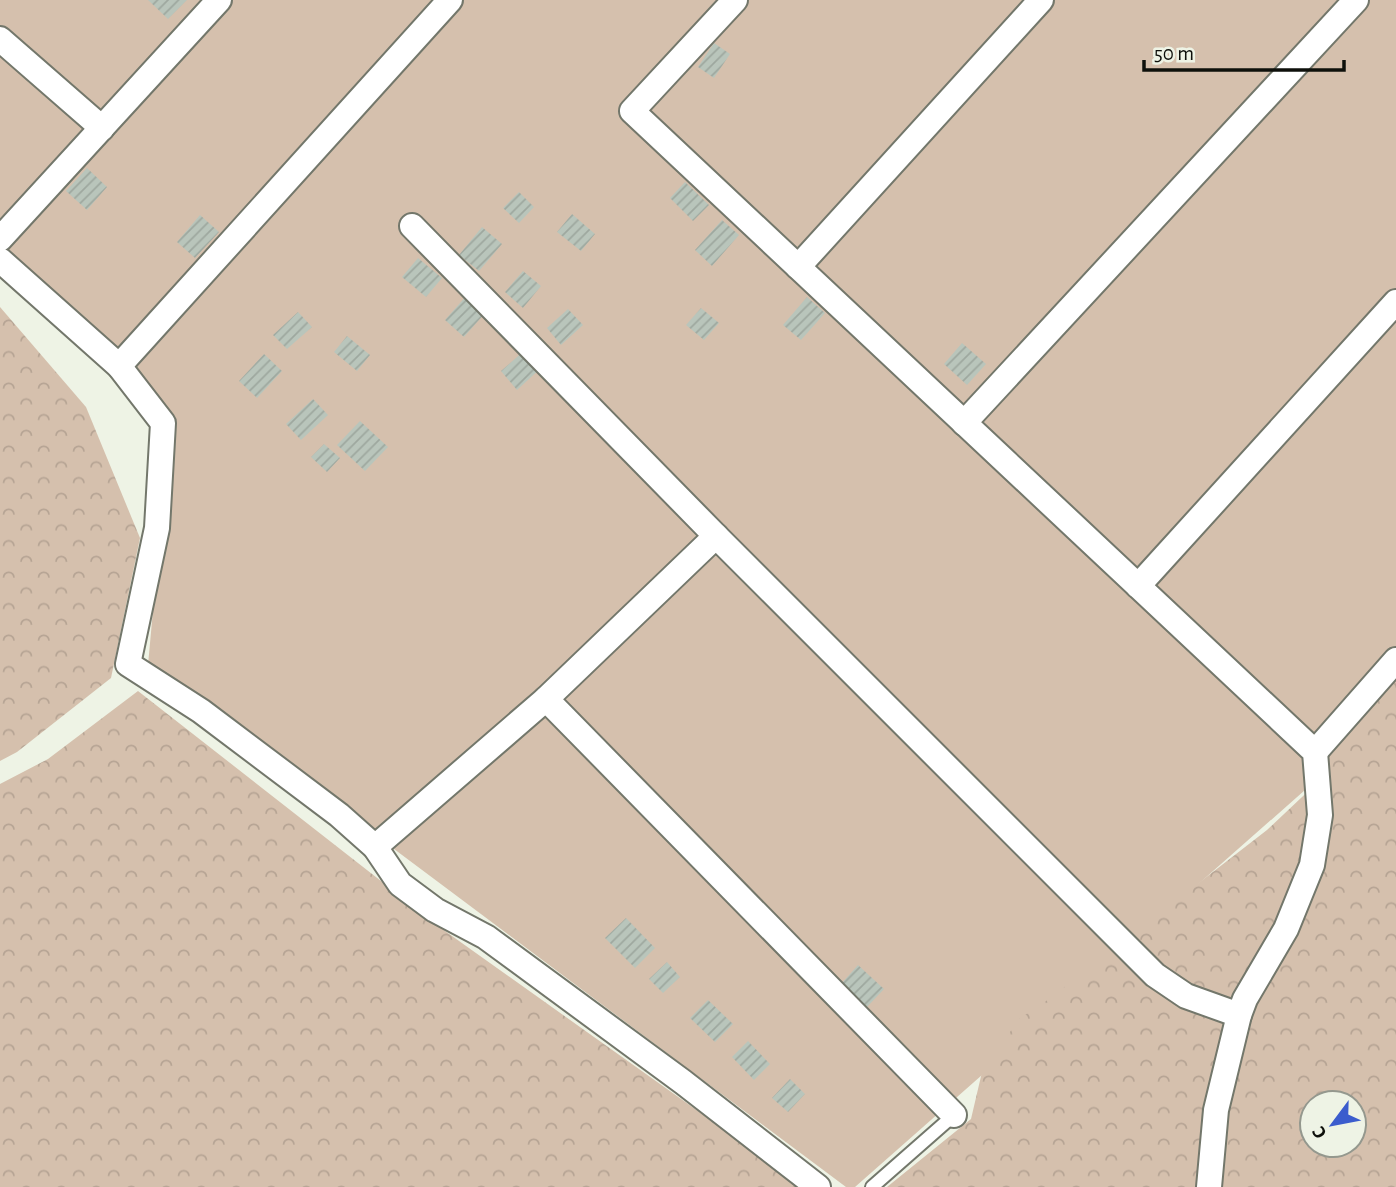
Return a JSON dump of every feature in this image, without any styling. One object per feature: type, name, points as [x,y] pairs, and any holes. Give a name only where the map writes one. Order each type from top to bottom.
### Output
[{"type":"street","points":[[0,239],[219,0]]},
{"type":"street","points":[[119,366],[450,0]]},
{"type":"street","points":[[735,0],[632,111],[1315,752],[1320,815],[1312,865],[1286,929],[1238,1016],[1216,1110],[1209,1187]]},
{"type":"street","points":[[798,267],[1041,0]]},
{"type":"street","points":[[964,423],[1356,0]]},
{"type":"street","points":[[0,39],[102,128]]},
{"type":"street","points":[[412,226],[716,536],[1155,975],[1186,996],[1238,1016]]},
{"type":"street","points":[[0,260],[119,366],[163,423],[157,528],[128,664],[201,711],[339,815],[375,847],[400,884],[435,911],[486,937],[818,1187]]},
{"type":"street","points":[[1138,586],[1396,302]]},
{"type":"street","points":[[375,847],[546,699],[716,536]]},
{"type":"street","points":[[1315,752],[1396,660]]},
{"type":"street","points":[[546,699],[954,1115]]},
{"type":"lane","points":[[872,1187],[954,1115]]},
{"type":"green space","points":[[0,0],[1396,0],[1396,646],[1319,729],[1305,790],[855,1187],[846,1187],[148,665],[170,424],[0,265]]},
{"type":"green space","points":[[0,307],[86,407],[140,538],[111,678],[17,752],[0,761]]},
{"type":"green space","points":[[1396,666],[1396,1187],[887,1187],[971,1119],[982,1072],[1019,1019],[1049,999],[1267,830],[1320,780],[1327,742]]},
{"type":"green space","points":[[138,691],[445,931],[788,1175],[800,1187],[0,1187],[0,784],[48,759]]},
{"type":"building","points":[[148,0],[187,0],[168,19]]},
{"type":"building","points":[[714,43],[730,54],[714,78],[698,67]]},
{"type":"building","points":[[87,168],[107,187],[87,210],[66,191]]},
{"type":"building","points":[[685,182],[709,205],[693,221],[670,198]]},
{"type":"building","points":[[519,192],[534,207],[519,223],[503,208]]},
{"type":"building","points":[[572,214],[595,234],[581,251],[557,232]]},
{"type":"building","points":[[200,215],[219,232],[195,258],[177,242]]},
{"type":"building","points":[[722,220],[739,235],[712,266],[695,250]]},
{"type":"building","points":[[482,227],[502,244],[479,271],[459,255]]},
{"type":"building","points":[[418,258],[442,278],[426,297],[402,277]]},
{"type":"building","points":[[523,271],[541,286],[523,308],[505,292]]},
{"type":"building","points":[[467,295],[486,312],[464,337],[445,320]]},
{"type":"building","points":[[807,297],[825,313],[801,340],[783,325]]},
{"type":"building","points":[[701,308],[719,323],[704,340],[686,325]]},
{"type":"building","points":[[568,309],[583,325],[561,345],[547,328]]},
{"type":"building","points":[[298,312],[312,327],[287,349],[273,335]]},
{"type":"building","points":[[347,336],[370,355],[357,371],[334,352]]},
{"type":"building","points":[[962,343],[986,364],[967,385],[944,364]]},
{"type":"building","points":[[525,350],[541,368],[517,390],[501,371]]},
{"type":"building","points":[[264,354],[282,371],[257,398],[239,381]]},
{"type":"building","points":[[313,399],[328,415],[301,440],[286,424]]},
{"type":"building","points":[[360,421],[388,447],[365,471],[337,445]]},
{"type":"building","points":[[324,444],[340,458],[327,472],[311,457]]},
{"type":"building","points":[[626,918],[655,948],[635,968],[605,938]]},
{"type":"building","points":[[667,962],[680,977],[663,993],[649,979]]},
{"type":"building","points":[[858,965],[884,989],[867,1007],[841,984]]},
{"type":"building","points":[[708,1000],[733,1024],[715,1042],[690,1018]]},
{"type":"building","points":[[748,1041],[770,1064],[754,1080],[732,1057]]},
{"type":"building","points":[[790,1079],[805,1094],[788,1112],[772,1098]]}]
